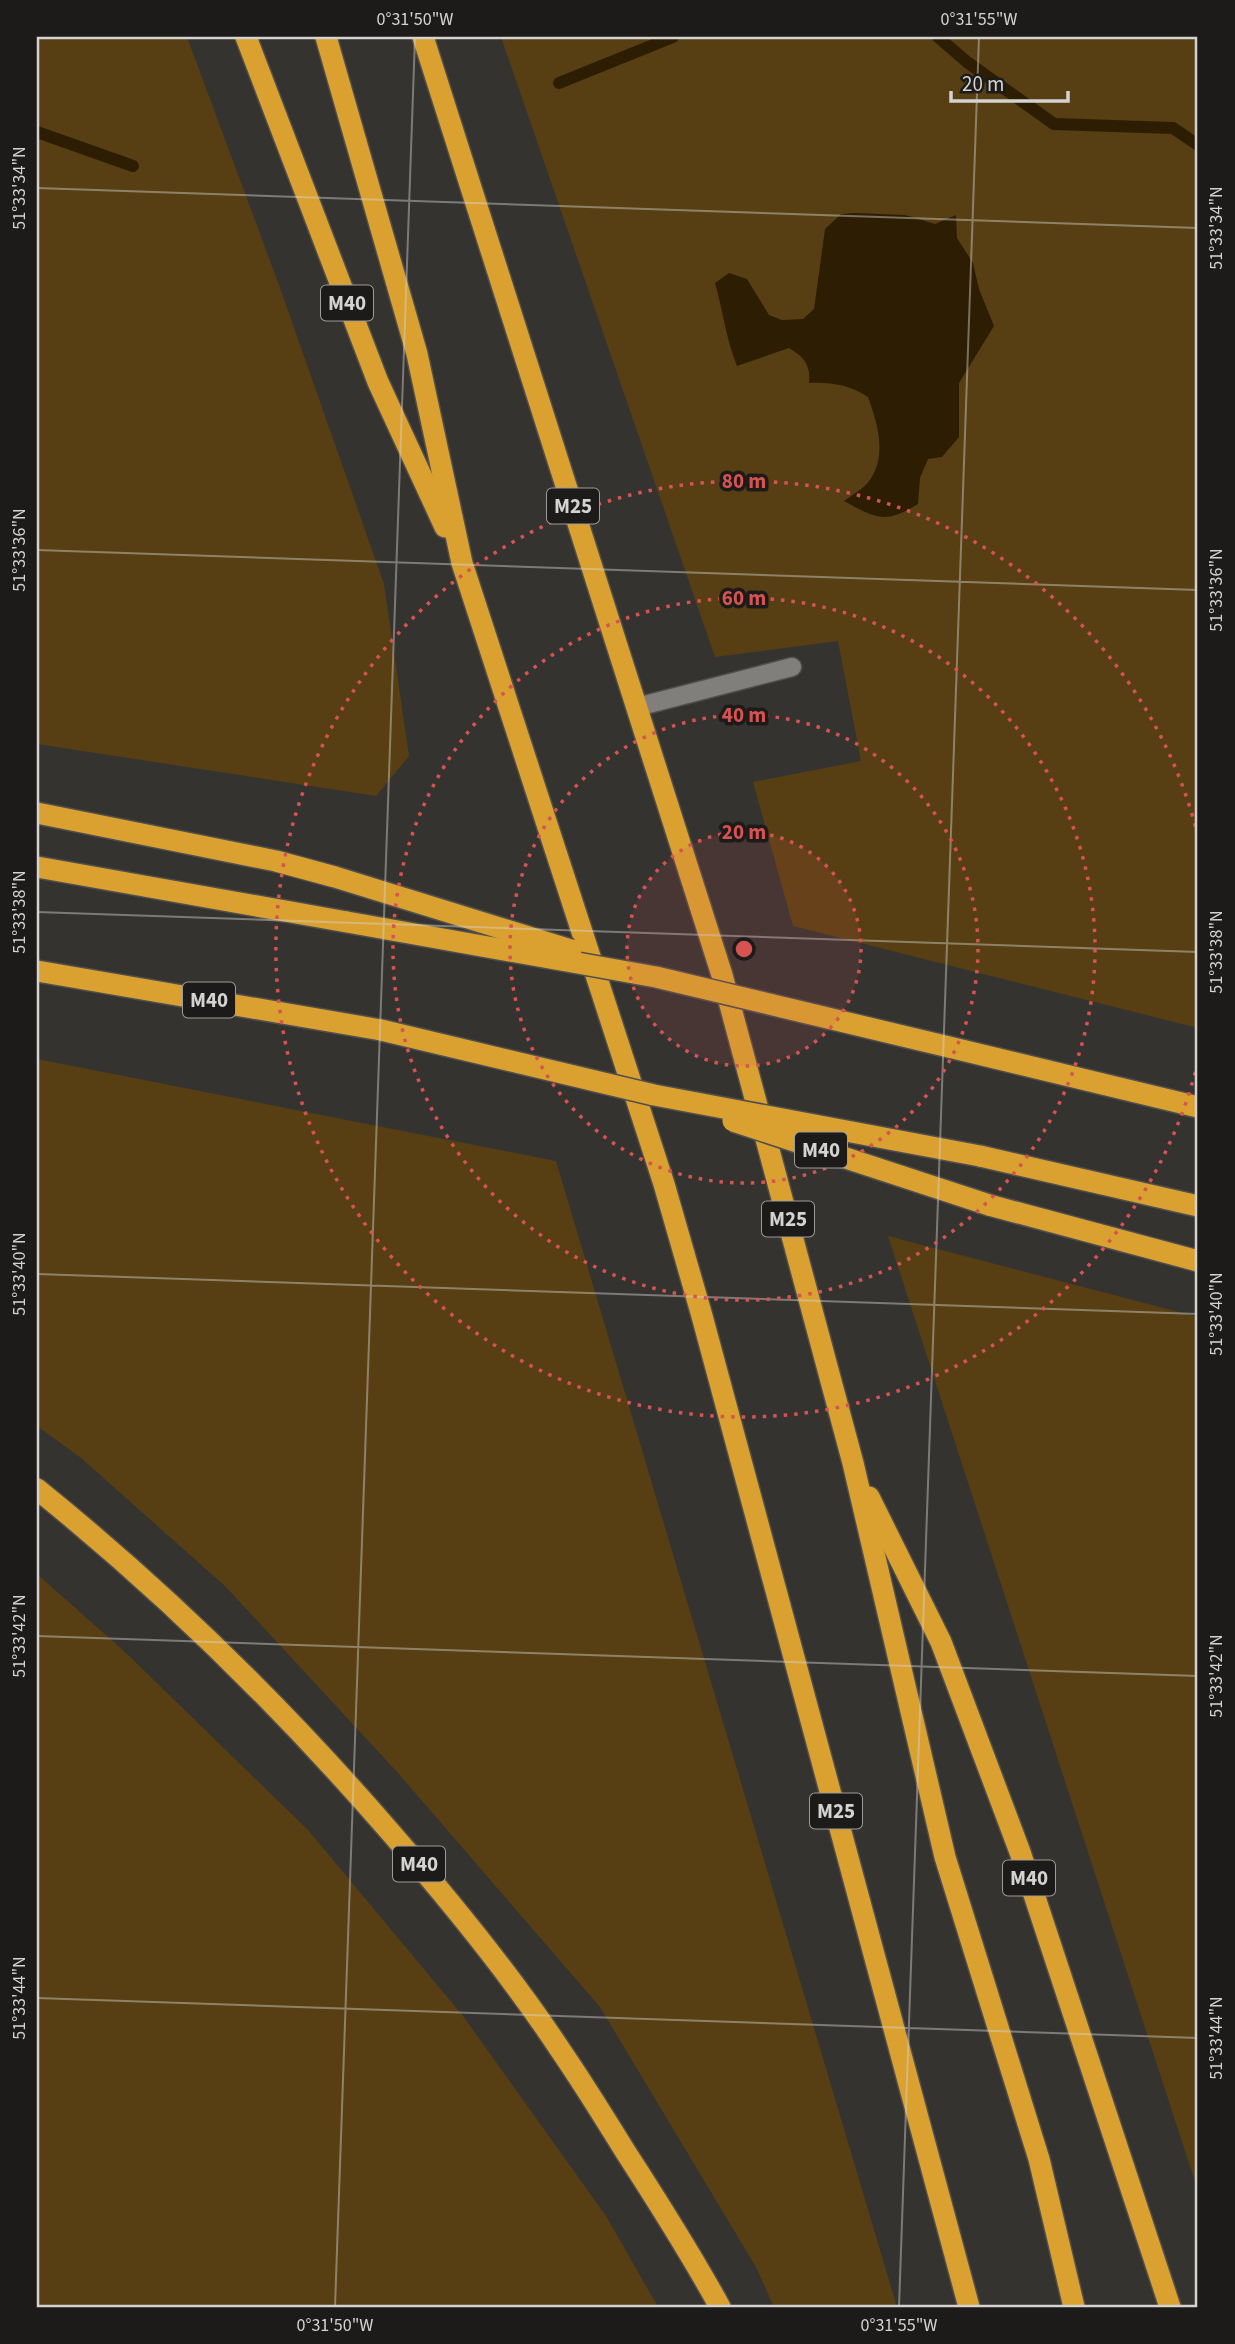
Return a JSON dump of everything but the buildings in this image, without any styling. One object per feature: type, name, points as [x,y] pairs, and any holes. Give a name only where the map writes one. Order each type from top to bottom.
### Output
[{"type":"highway","name":"M40","points":[[246,37],[377,382],[462,564]]},
{"type":"highway","name":"M25","points":[[326,37],[417,354],[462,564],[664,1184],[801,1679],[969,2307]]},
{"type":"highway","name":"M25","points":[[423,37],[722,975],[853,1463],[945,1857],[1039,2159],[1074,2307]]},
{"type":"highway","points":[[37,813],[276,861],[656,977]]},
{"type":"highway","points":[[37,867],[656,977],[1198,1107]]},
{"type":"highway","name":"M40","points":[[37,971],[381,1030],[654,1095],[980,1156],[1198,1206]]},
{"type":"highway","name":"M40","points":[[654,1095],[989,1205],[1198,1261]]},
{"type":"highway","name":"M40","points":[[853,1463],[941,1642],[1020,1852],[1170,2307]]},
{"type":"highway","name":"M40","points":[[37,1489],[196,1627],[309,1740],[434,1882],[561,2049],[720,2307]]},
{"type":"lane","points":[[637,707],[792,667]]},
{"type":"shaded area","points":[[37,37],[187,37],[279,285],[384,584],[409,756],[376,796],[37,744]]},
{"type":"shaded area","points":[[501,37],[1198,37],[1198,1028],[793,926],[753,782],[861,761],[838,641],[715,657]]},
{"type":"shaded area","points":[[841,214],[905,215],[935,224],[956,215],[957,238],[973,263],[979,289],[994,326],[959,383],[959,437],[942,457],[928,459],[920,478],[918,504],[889,517],[873,515],[844,501],[867,484],[878,461],[879,439],[868,397],[840,385],[809,383],[809,371],[805,362],[789,348],[737,366],[715,283],[729,273],[747,279],[769,315],[782,320],[803,319],[814,309],[825,229]]},
{"type":"shaded area","points":[[37,1059],[556,1161],[897,2307],[774,2307],[756,2267],[600,2007],[398,1773],[226,1587],[81,1458],[37,1426]]},
{"type":"shaded area","points":[[888,1236],[1198,1317],[1198,2191]]},
{"type":"shaded area","points":[[37,1574],[126,1653],[308,1830],[463,2016],[606,2216],[658,2307],[37,2307]]},
{"type":"waterway","points":[[559,83],[673,37]]},
{"type":"waterway","points":[[938,37],[967,62],[1054,124],[1173,128],[1198,145]]},
{"type":"waterway","points":[[37,132],[133,166]]}]
